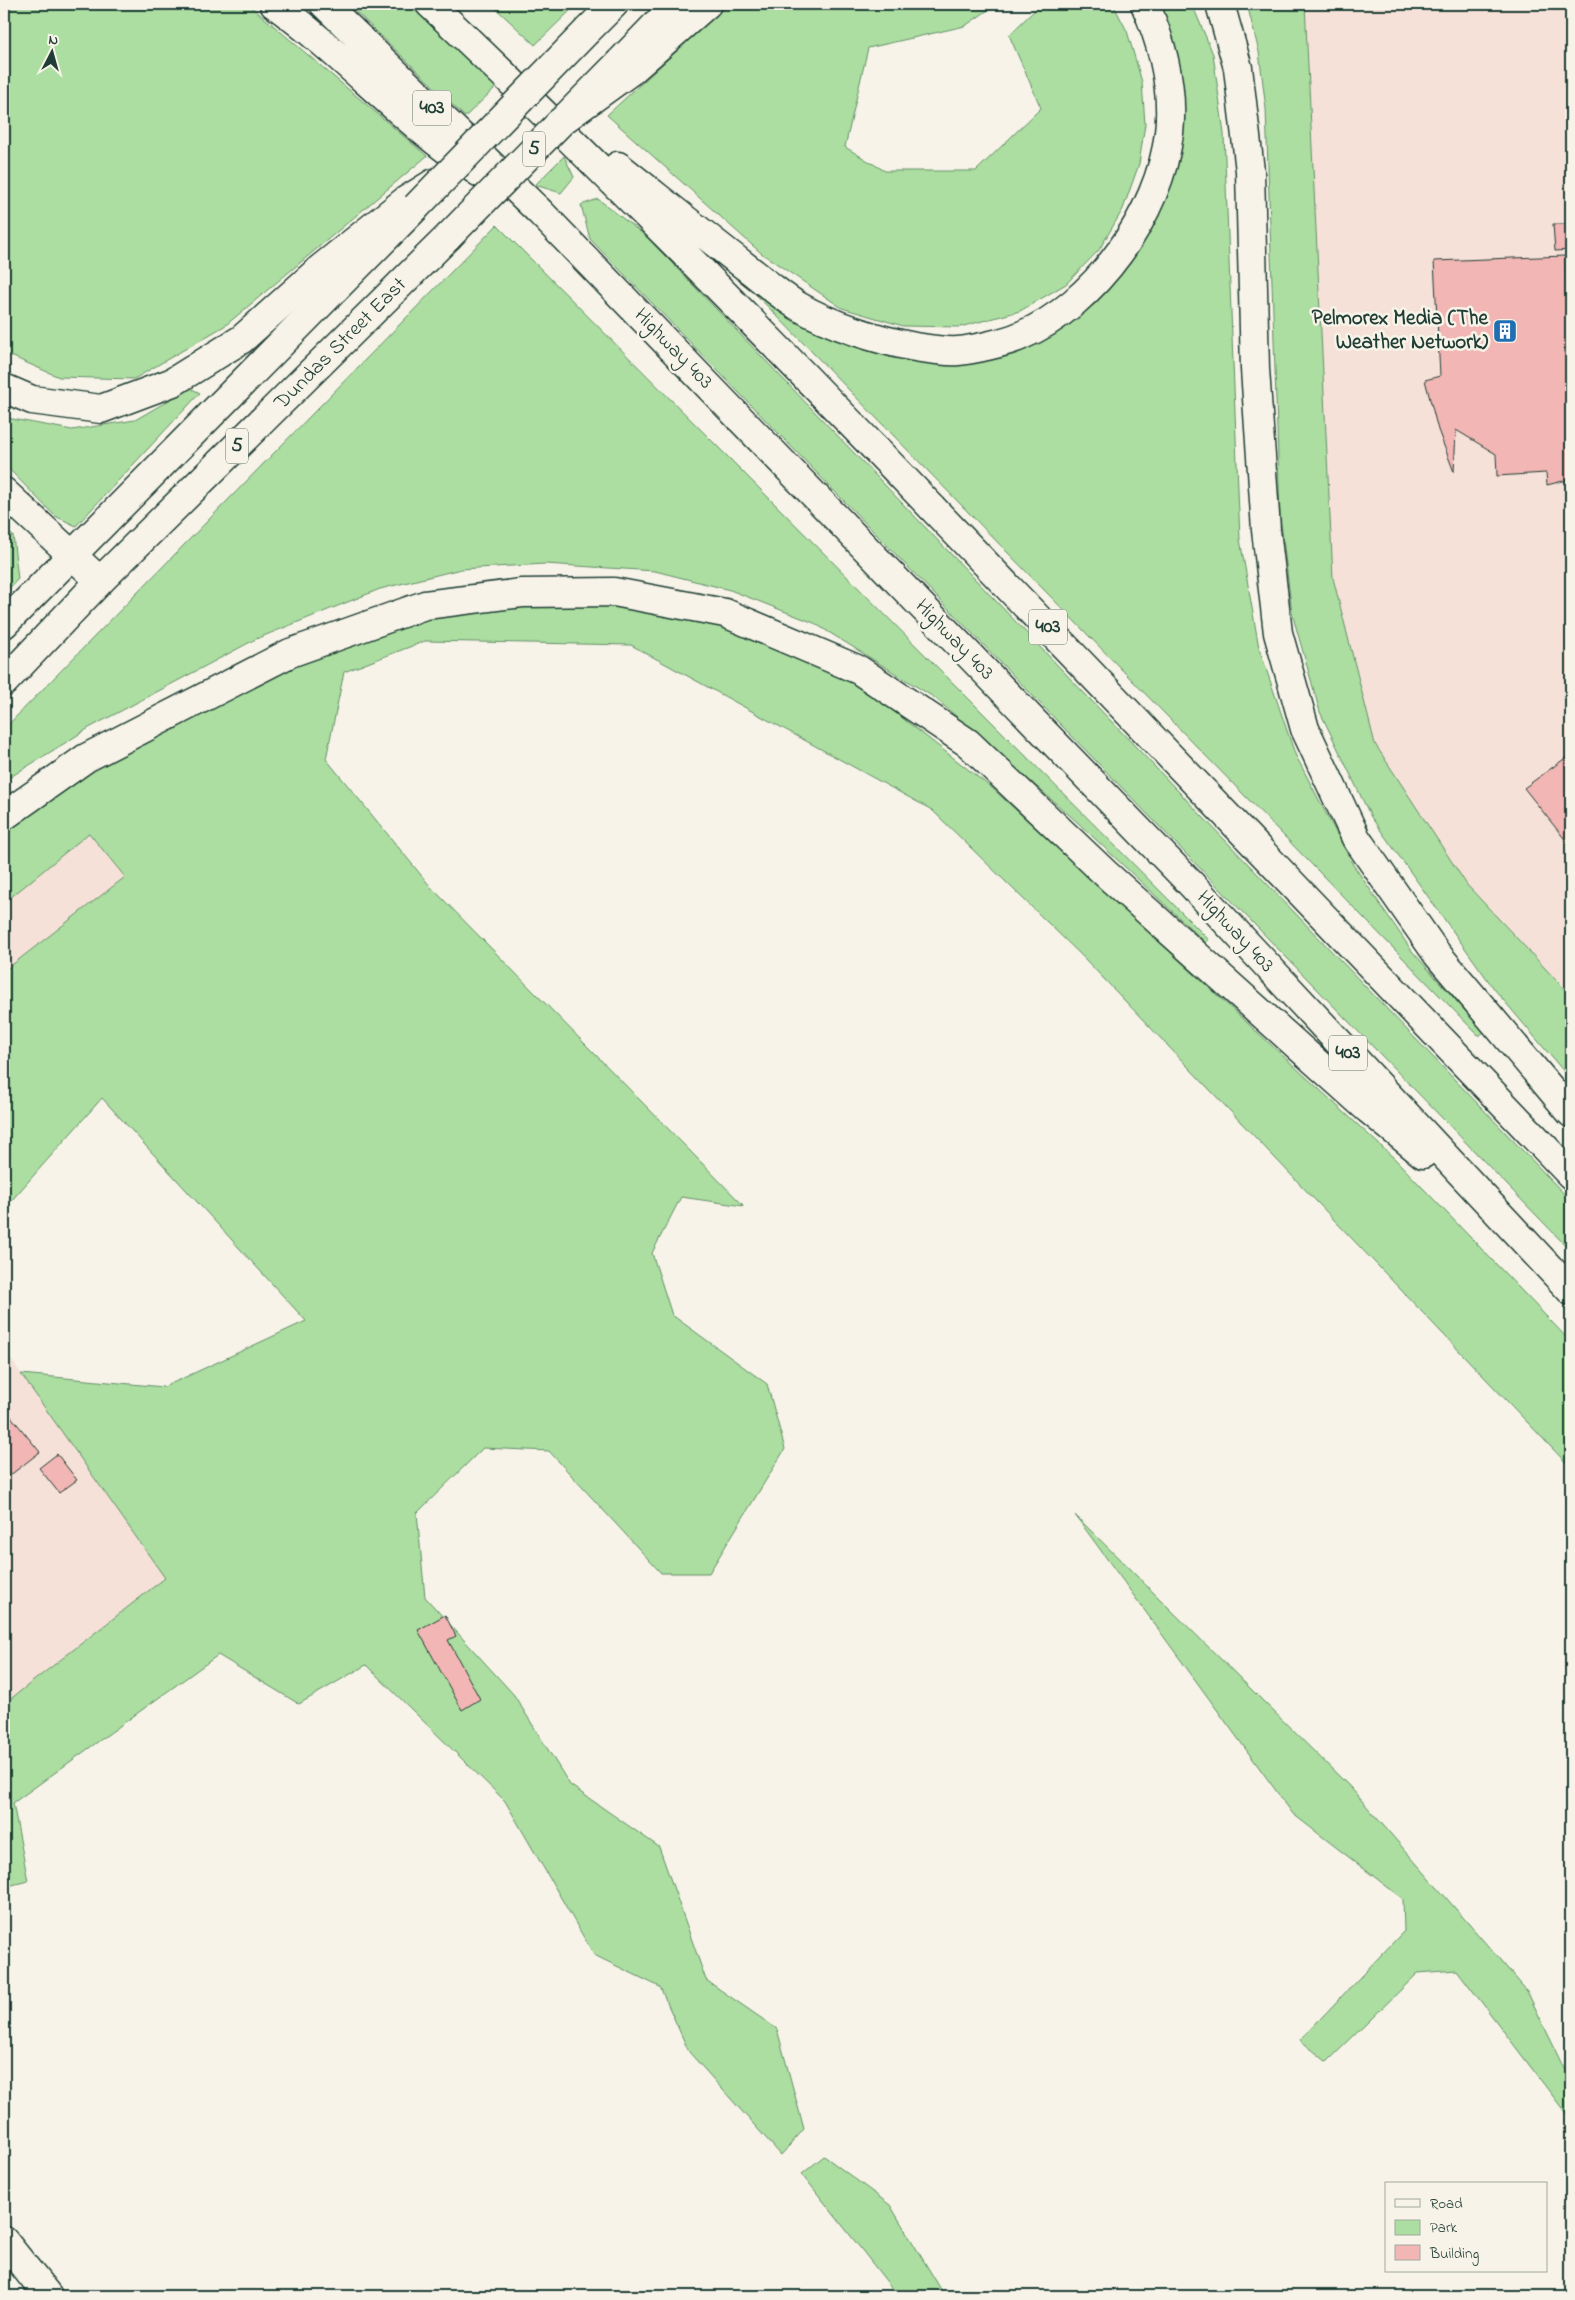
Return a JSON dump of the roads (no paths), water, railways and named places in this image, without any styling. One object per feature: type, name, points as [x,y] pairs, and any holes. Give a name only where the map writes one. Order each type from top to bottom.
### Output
[{"type":"main road","points":[[274,4],[335,53],[451,155],[540,212]]},
{"type":"main road","name":"Highway 403","points":[[324,4],[540,212],[1185,878],[1571,1291]]},
{"type":"main road","name":"403","points":[[430,4],[517,86],[740,309],[1185,768],[1571,1175]]},
{"type":"main road","name":"Dundas Street East","points":[[4,624],[411,204],[448,174],[614,4]]},
{"type":"main road","points":[[625,67],[676,4]]},
{"type":"main road","points":[[625,67],[707,4]]},
{"type":"main road","points":[[517,86],[798,306],[857,332],[915,347],[957,351],[1019,337],[1053,320],[1082,295],[1111,265],[1139,221],[1158,177],[1169,134],[1170,84],[1158,32],[1146,4]]},
{"type":"main road","points":[[1220,4],[1238,68],[1250,171],[1255,369],[1266,530],[1277,624],[1305,729],[1361,846],[1437,954],[1571,1113]]},
{"type":"main road","name":"Dundas Street East","points":[[4,682],[100,581],[448,237],[559,122],[625,67]]},
{"type":"main road","points":[[4,388],[32,400],[101,409],[173,382],[242,339],[321,268],[411,204]]},
{"type":"main road","points":[[4,492],[100,581]]},
{"type":"main road","points":[[4,816],[86,758],[290,653],[425,605],[522,593],[614,592],[725,613],[859,670],[968,743],[1106,874],[1368,1109],[1504,1220]]},
{"type":"main road","points":[[4,2241],[48,2296]]},
{"type":"place","name":"Pelmorex Media (The Weather Network)","points":[[1505,331]]}]
